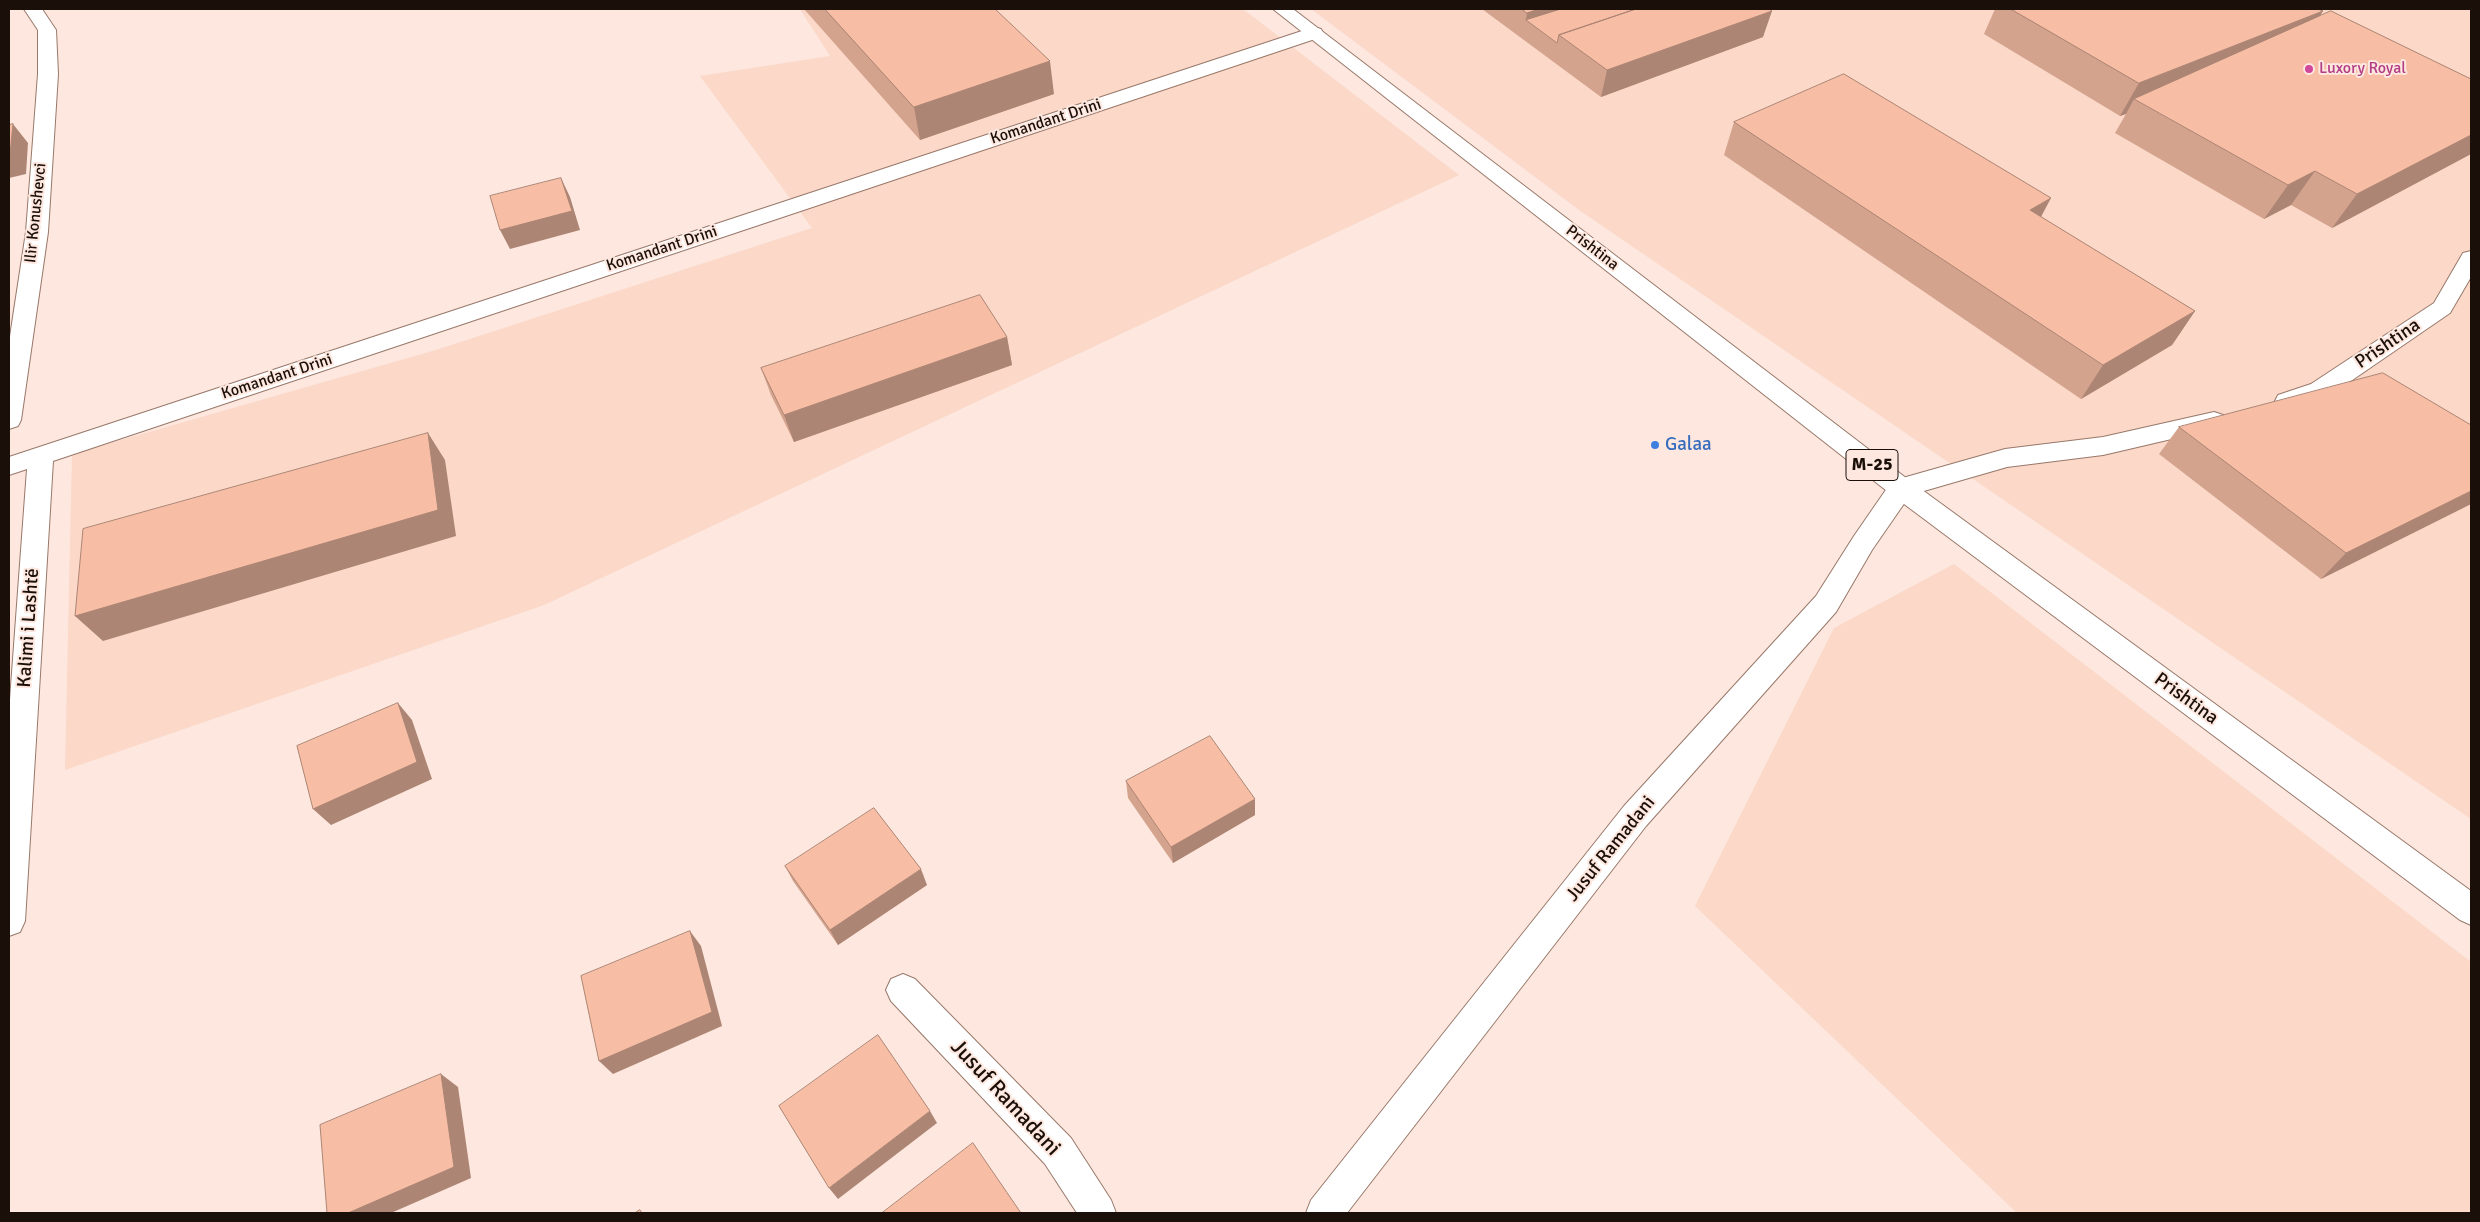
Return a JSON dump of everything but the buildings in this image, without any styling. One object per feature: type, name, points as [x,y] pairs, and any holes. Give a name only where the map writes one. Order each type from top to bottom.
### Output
[{"type":"street","name":"Ilir Konushevci","points":[[9,420],[36,232],[48,74],[47,30],[33,9]]},
{"type":"street","name":"Prishtina","points":[[1282,9],[1901,488],[2471,910]]},
{"type":"street","name":"Komandant Drini","points":[[9,466],[1314,33]]},
{"type":"street","name":"Prishtina","points":[[2266,407],[2320,390],[2442,308],[2471,258]]},
{"type":"street","points":[[1901,488],[1960,473],[2005,458],[2103,446],[2163,434],[2240,415]]},
{"type":"street","name":"Kalimi i Lashtë","points":[[9,921],[41,455]]},
{"type":"street","name":"Jusuf Ramadani","points":[[1324,1213],[1635,816],[1826,604],[1863,542],[1901,488]]},
{"type":"street","name":"Jusuf Ramadani","points":[[903,990],[1058,1151],[1098,1213]]},
{"type":"shaded area","points":[[800,9],[1243,9],[1459,175],[544,605],[65,770],[72,454],[436,350],[812,228],[700,76],[830,56]]},
{"type":"shaded area","points":[[1311,9],[2471,9],[2471,819],[1579,210]]},
{"type":"shaded area","points":[[1954,564],[2471,962],[2471,1213],[2017,1213],[1695,906],[1834,628]]},
{"type":"place","name":"Luxory Royal","points":[[2309,69]]},
{"type":"place","name":"Galaa","points":[[1655,445]]}]
